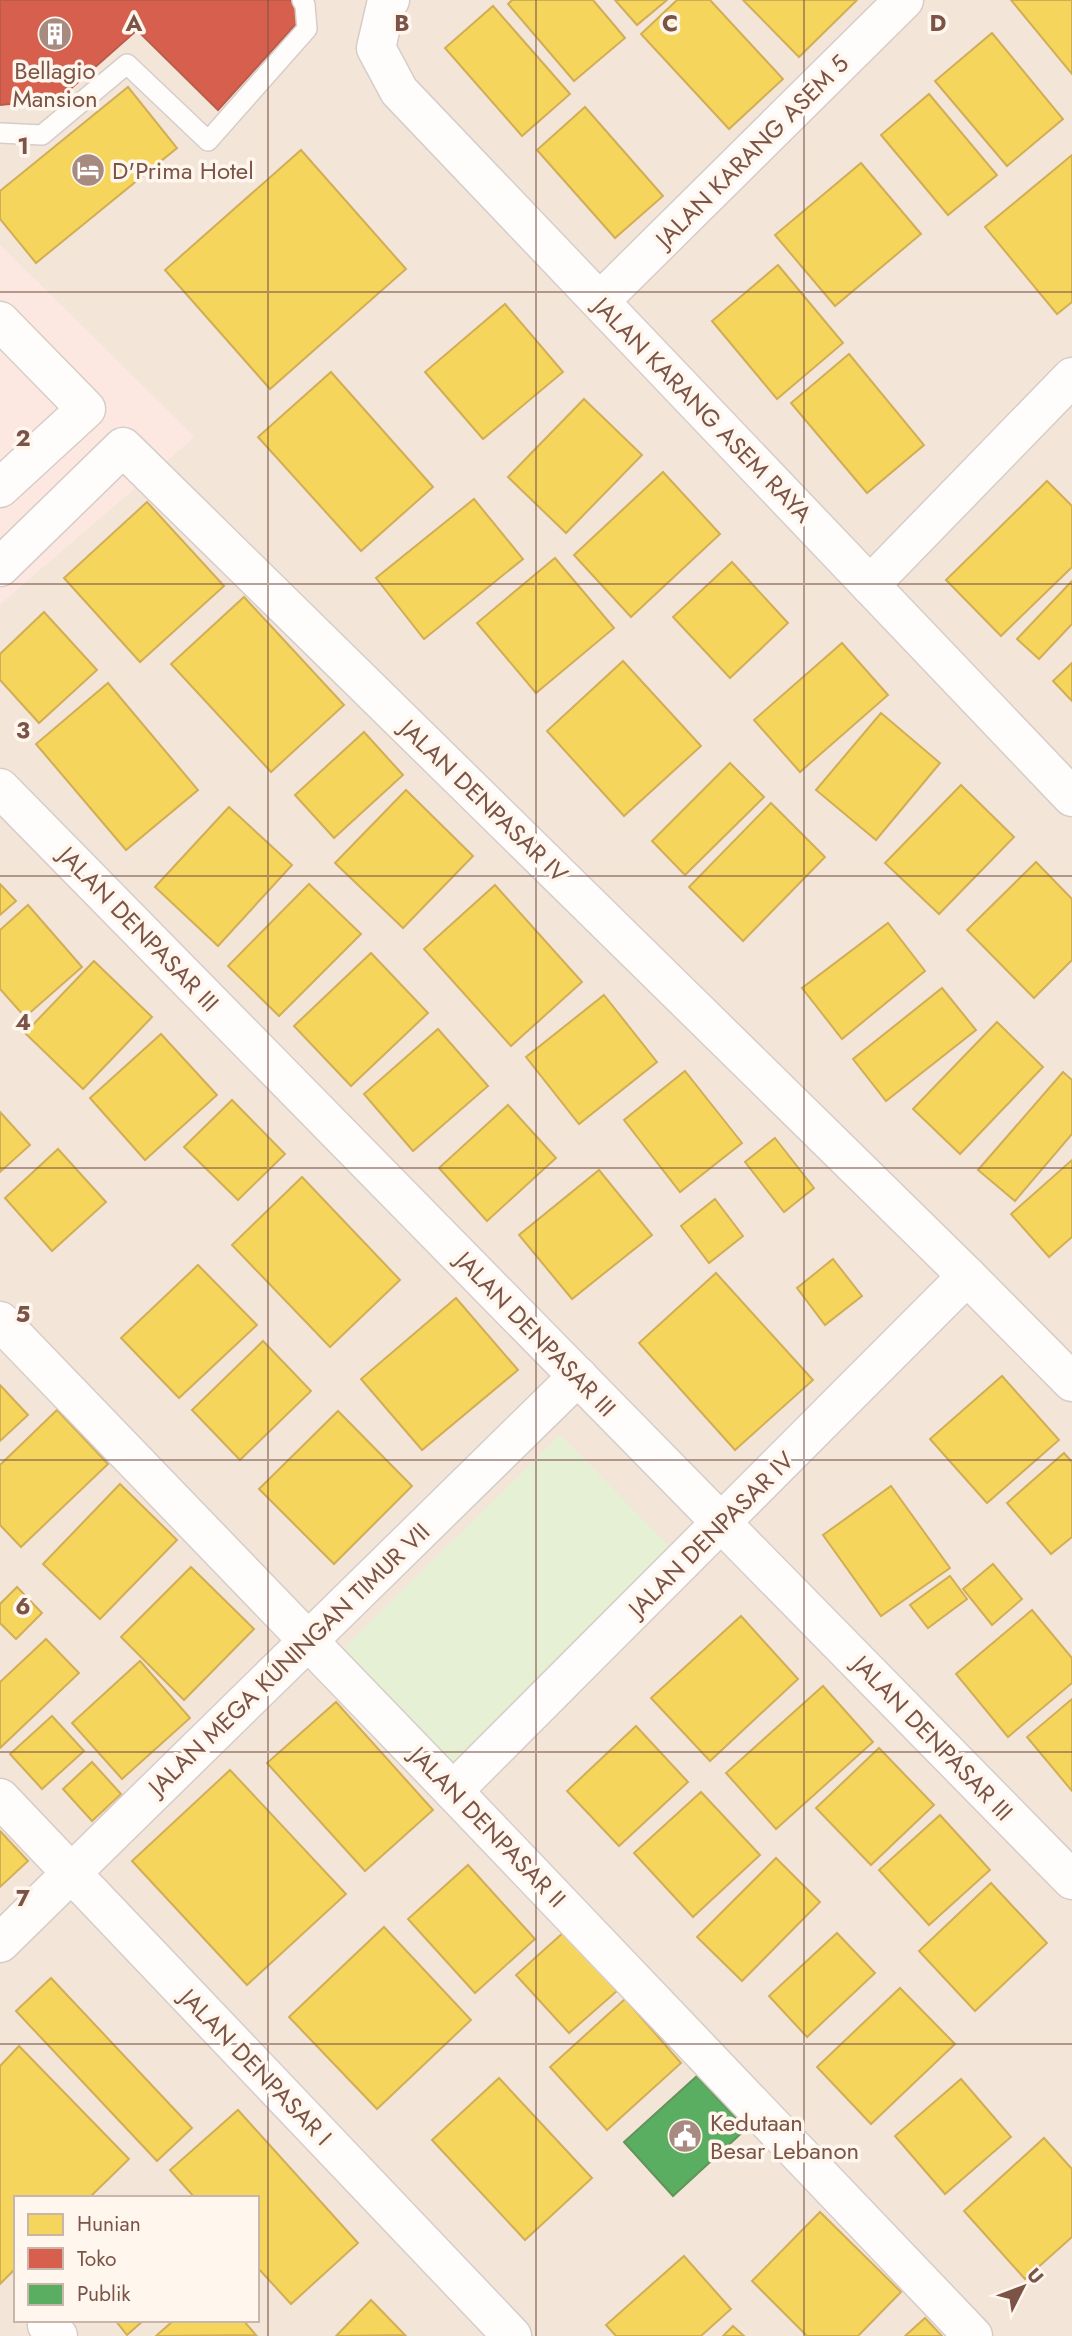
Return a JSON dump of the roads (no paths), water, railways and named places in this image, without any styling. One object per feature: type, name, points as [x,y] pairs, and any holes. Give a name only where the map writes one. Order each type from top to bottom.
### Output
[{"type":"street","name":"JALAN KARANG ASEM 5","points":[[600,302],[904,0]]},
{"type":"street","name":"JALAN KARANG ASEM RAYA","points":[[388,2],[376,48],[399,91],[1072,797]]},
{"type":"street","points":[[0,321],[86,409],[0,488]]},
{"type":"street","points":[[870,585],[1072,377]]},
{"type":"street","name":"JALAN DENPASAR IV","points":[[0,567],[123,447],[1072,1382]]},
{"type":"street","name":"JALAN DENPASAR III","points":[[0,788],[1072,1880]]},
{"type":"street","name":"JALAN DENPASAR IV","points":[[453,1791],[967,1276]]},
{"type":"street","name":"JALAN DENPASAR II","points":[[0,1321],[973,2336]]},
{"type":"street","name":"JALAN MEGA KUNINGAN TIMUR VII","points":[[0,1943],[578,1376]]},
{"type":"street","name":"JALAN DENPASAR I","points":[[0,1798],[512,2336]]},
{"type":"lane","points":[[0,133],[42,135],[127,64],[208,141],[307,29],[305,5],[302,0]]},
{"type":"place","name":"Bellagio Mansion","points":[[55,34]]},
{"type":"place","name":"D'Prima Hotel","points":[[88,170]]},
{"type":"place","name":"Kedutaan Besar Lebanon","points":[[685,2136]]}]
